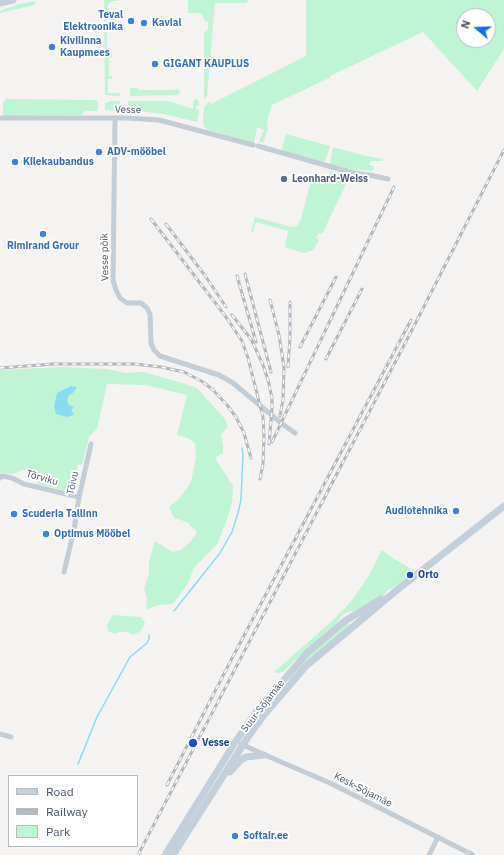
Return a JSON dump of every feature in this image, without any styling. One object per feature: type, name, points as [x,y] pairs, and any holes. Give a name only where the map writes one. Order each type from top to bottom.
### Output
[{"type":"main road","points":[[0,3],[13,0]]},
{"type":"main road","name":"Suur-Sõjamäe","points":[[173,855],[243,745],[272,704],[306,666],[397,590],[504,506]]},
{"type":"main road","name":"Suur-Sõjamäe","points":[[165,855],[236,741],[256,712],[308,652],[345,621],[397,590]]},
{"type":"main road","points":[[352,617],[357,624]]},
{"type":"main road","points":[[222,778],[246,757],[264,755]]},
{"type":"street","name":"Vesse","points":[[0,118],[115,118],[159,120],[353,173],[388,179]]},
{"type":"street","name":"Vesse põik","points":[[115,118],[113,280],[120,298],[127,302],[141,303],[147,308],[150,314],[151,343],[154,350],[160,356],[218,375],[233,383],[295,433]]},
{"type":"street","name":"Tõivu","points":[[64,572],[91,444]]},
{"type":"street","name":"Tõrviku","points":[[0,478],[2,476],[12,478],[24,484],[79,497]]},
{"type":"street","points":[[0,734],[11,737]]},
{"type":"street","name":"Kesk-Sõjamäe","points":[[236,741],[264,755],[330,783],[473,855]]},
{"type":"street","points":[[429,855],[438,838]]},
{"type":"green space","points":[[104,0],[118,0],[109,3],[107,8],[107,51],[112,57],[109,58],[109,76],[112,76],[112,79],[108,79],[108,93],[120,93],[120,96],[105,95]]},
{"type":"green space","points":[[188,0],[249,0],[246,3],[215,3],[207,96],[204,99],[204,33],[208,30],[208,22],[205,21],[202,14],[188,13]]},
{"type":"green space","points":[[306,0],[504,0],[504,49],[477,91],[423,32],[272,105],[267,121],[268,129],[263,143],[259,141],[264,130],[257,127],[254,144],[208,130],[204,126],[203,121],[204,108],[209,101],[211,104],[306,56]]},
{"type":"green space","points":[[35,1],[35,5],[0,13],[0,11],[19,4]]},
{"type":"green space","points":[[130,88],[138,88],[139,90],[180,90],[179,94],[176,95],[130,96]]},
{"type":"green space","points":[[6,99],[95,100],[98,103],[98,111],[85,111],[82,115],[5,116],[3,113],[3,102]]},
{"type":"green space","points":[[194,99],[198,100],[199,103],[199,106],[196,106],[196,109],[199,110],[197,122],[164,114],[128,110],[128,101],[168,101],[193,109]]},
{"type":"green space","points":[[120,101],[120,111],[105,110],[105,103]]},
{"type":"green space","points":[[286,134],[330,146],[326,159],[323,162],[283,151],[282,148]]},
{"type":"green space","points":[[333,147],[383,159],[382,161],[371,161],[369,165],[374,166],[374,169],[371,171],[355,171],[330,164]]},
{"type":"green space","points":[[330,171],[340,174],[346,178],[347,182],[322,234],[319,233],[316,238],[319,240],[313,250],[304,253],[285,247],[288,231],[256,222],[253,232],[251,232],[255,217],[291,227],[297,226],[301,219],[313,173],[326,177],[329,175]]},
{"type":"green space","points":[[61,367],[107,369],[125,373],[143,372],[176,381],[197,388],[225,419],[228,427],[221,434],[223,453],[215,458],[233,486],[232,503],[218,543],[194,568],[187,585],[173,604],[158,605],[146,610],[147,598],[144,589],[149,574],[149,562],[155,541],[173,552],[181,550],[192,540],[197,532],[187,522],[174,518],[169,507],[179,499],[191,482],[196,457],[195,443],[188,438],[177,435],[187,395],[146,385],[107,384],[97,429],[89,437],[82,465],[78,465],[75,484],[72,489],[68,491],[38,484],[30,471],[22,470],[13,474],[0,474],[0,370]]},
{"type":"green space","points":[[382,550],[394,559],[414,569],[414,572],[408,575],[401,583],[388,590],[381,598],[363,608],[343,614],[336,624],[311,645],[283,672],[274,672],[332,621],[353,599],[368,577]]},
{"type":"green space","points":[[113,615],[141,617],[145,623],[141,631],[133,635],[128,632],[119,632],[115,634],[108,631],[107,625]]},
{"type":"green space","points":[[348,623],[351,625],[291,679],[289,678],[310,654]]},
{"type":"water","points":[[71,386],[77,387],[74,392],[69,395],[67,401],[69,405],[74,407],[71,410],[74,415],[67,417],[56,414],[54,406],[57,393]]},
{"type":"waterway","points":[[174,611],[220,553],[232,532],[241,500],[242,448]]},
{"type":"waterway","points":[[78,764],[97,717],[130,657],[147,643],[149,635]]},
{"type":"railway","points":[[138,855],[412,330],[504,150]]},
{"type":"railway","points":[[272,442],[394,187]]},
{"type":"railway","points":[[151,219],[226,317],[242,341],[248,358],[263,417],[263,464],[260,479]]},
{"type":"railway","points":[[166,224],[206,277],[226,307]]},
{"type":"railway","points":[[245,274],[271,372]]},
{"type":"railway","points":[[237,276],[256,342]]},
{"type":"railway","points":[[300,347],[336,277]]},
{"type":"railway","points":[[326,359],[362,289]]},
{"type":"railway","points":[[270,300],[279,335],[284,367],[283,400],[280,416]]},
{"type":"railway","points":[[288,367],[290,302]]},
{"type":"railway","points":[[232,315],[251,339],[268,380],[272,398],[269,444]]},
{"type":"railway","points":[[167,785],[229,664],[411,320]]},
{"type":"railway","points":[[0,368],[53,364],[134,364],[161,367],[184,372],[203,382],[227,405],[236,417],[244,433],[251,458]]},
{"type":"place","name":"Teval Elektroonika","points":[[131,21]]},
{"type":"place","name":"Kavial","points":[[144,23]]},
{"type":"place","name":"Kivilinna Kaupmees","points":[[52,47]]},
{"type":"place","name":"GIGANT KAUPLUS","points":[[155,64]]},
{"type":"place","name":"ADV-mööbel","points":[[99,152]]},
{"type":"place","name":"Kilekaubandus","points":[[15,162]]},
{"type":"place","name":"Leonhard-Weiss","points":[[284,179]]},
{"type":"place","name":"Rimirand Grour","points":[[43,234]]},
{"type":"place","name":"Audiotehnika","points":[[456,511]]},
{"type":"place","name":"Scuderia Tallinn","points":[[14,514]]},
{"type":"place","name":"Optimus Mööbel","points":[[46,534]]},
{"type":"place","name":"Orto","points":[[410,575]]},
{"type":"place","name":"Vesse","points":[[193,743]]},
{"type":"place","name":"Softair.ee","points":[[235,836]]}]
